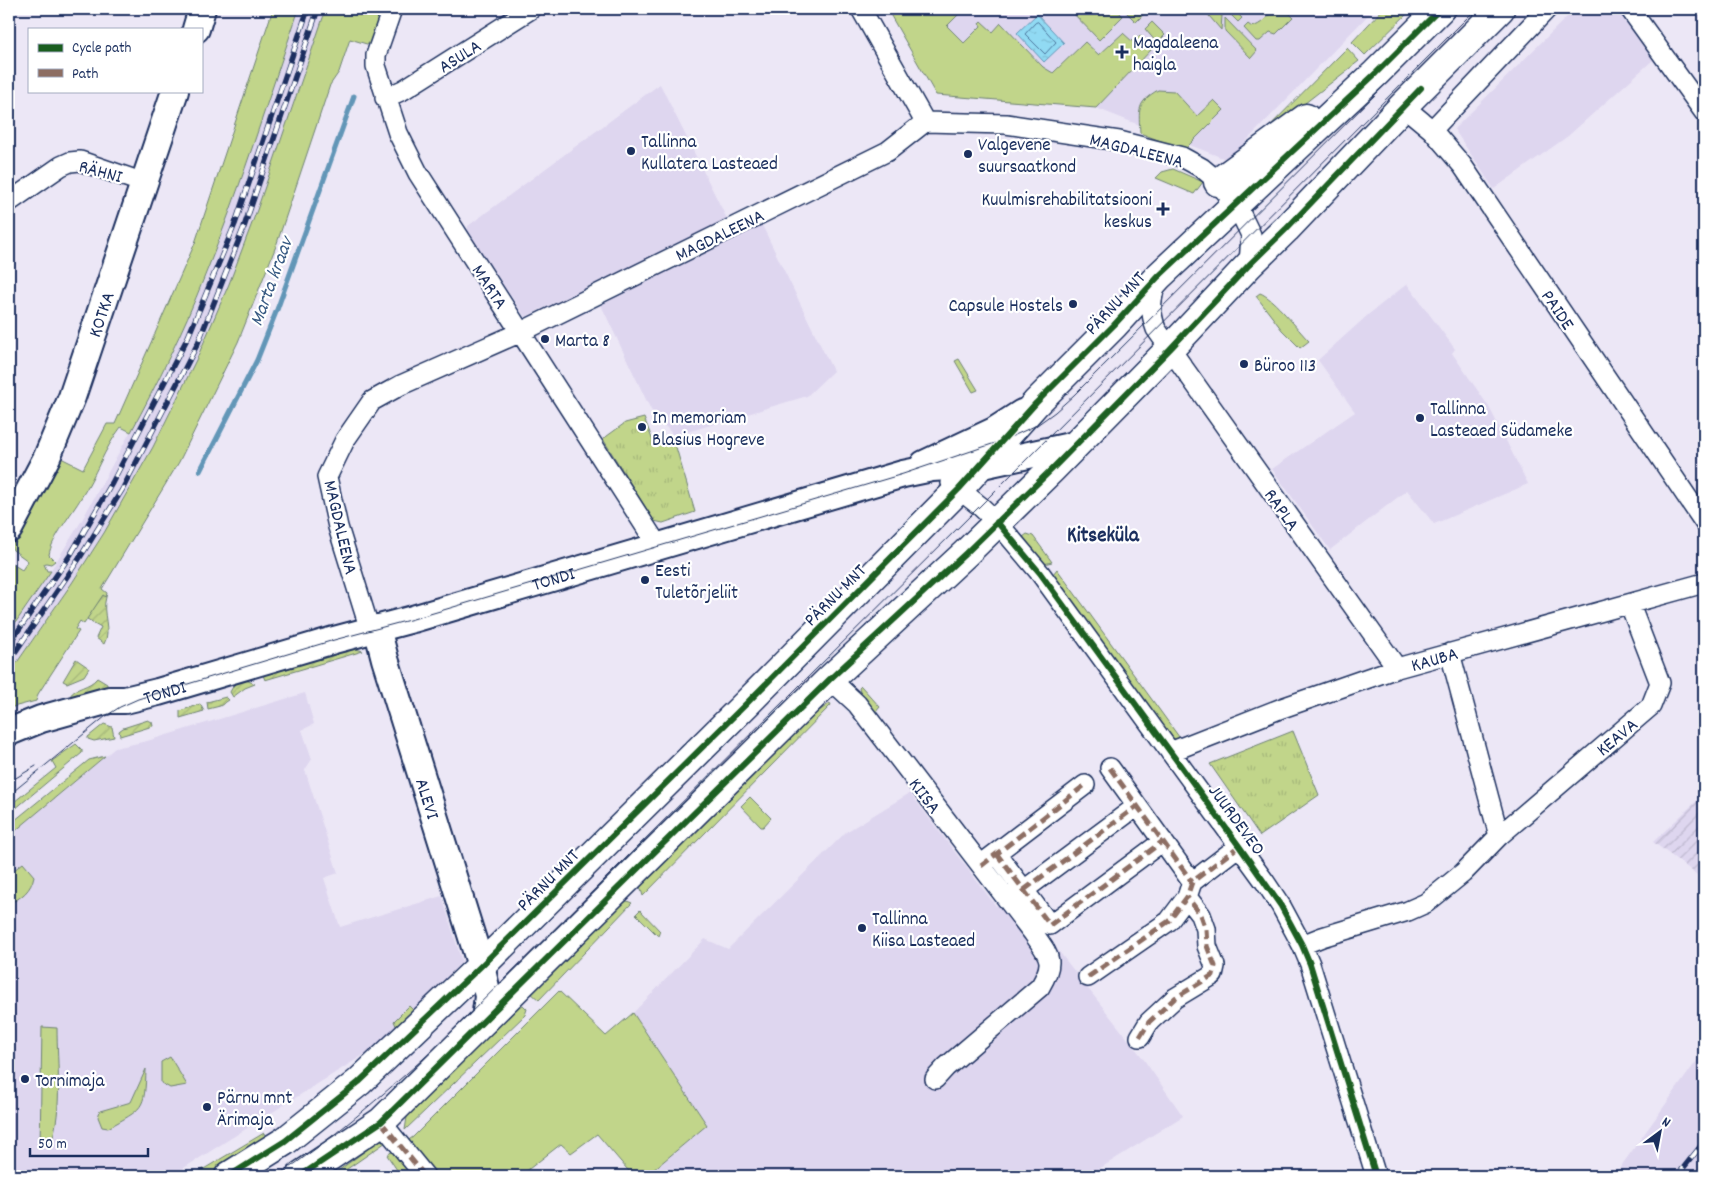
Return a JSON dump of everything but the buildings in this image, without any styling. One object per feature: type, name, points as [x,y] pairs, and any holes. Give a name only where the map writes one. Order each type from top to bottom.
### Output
[{"type":"main road","name":"PÄRNU MNT","points":[[229,1176],[285,1141],[358,1082],[481,966],[740,710],[959,489],[1036,403],[1114,325],[1158,277],[1352,95],[1440,9]]},
{"type":"main road","points":[[300,1176],[380,1122],[830,679],[966,553],[1170,349],[1403,106],[1500,9]]},
{"type":"main road","points":[[1218,182],[1308,117],[1352,95]]},
{"type":"street","points":[[196,28],[202,9]]},
{"type":"street","name":"MARTA","points":[[392,9],[375,61],[385,98],[398,133],[418,173],[658,546]]},
{"type":"street","name":"ASULA","points":[[385,98],[402,90],[531,9]]},
{"type":"street","points":[[862,9],[925,122]]},
{"type":"street","points":[[1432,130],[1547,9]]},
{"type":"street","points":[[1630,9],[1704,112]]},
{"type":"street","name":"KOTKA","points":[[10,525],[47,457],[66,413],[175,92]]},
{"type":"street","name":"PAIDE","points":[[1403,106],[1432,130],[1462,165],[1704,522]]},
{"type":"street","name":"MAGDALEENA","points":[[373,629],[338,527],[327,477],[345,440],[372,402],[401,385],[521,332],[888,151],[925,122],[1006,124],[1119,141],[1182,157],[1202,168],[1218,182],[1236,204],[1251,235],[1249,265]]},
{"type":"street","name":"RÄHNI","points":[[9,202],[61,166],[70,162],[80,161],[144,183]]},
{"type":"street","name":"RAPLA","points":[[1158,277],[1151,300],[1152,318],[1156,329],[1396,668]]},
{"type":"street","points":[[902,474],[994,431],[1036,403]]},
{"type":"street","name":"TONDI","points":[[9,732],[42,719],[109,700],[125,700],[158,692],[413,619],[902,474],[932,468],[982,465],[1075,445]]},
{"type":"street","name":"JUURDEVEO","points":[[932,468],[997,522],[1040,573],[1281,906],[1302,945],[1313,974],[1376,1176]]},
{"type":"street","name":"KAUBA","points":[[1170,752],[1282,708],[1396,668],[1630,605],[1704,583]]},
{"type":"street","name":"KEAVA","points":[[1302,945],[1322,937],[1408,911],[1426,903],[1463,873],[1499,836],[1651,706],[1660,684],[1630,605]]},
{"type":"street","name":"ALEVI","points":[[373,629],[385,659],[481,966],[488,996],[485,1020]]},
{"type":"street","points":[[1450,653],[1499,836]]},
{"type":"street","name":"KIISA","points":[[830,679],[857,704],[1049,956],[1048,974],[1040,987],[946,1067],[935,1079]]},
{"type":"street","name":"TONDI","points":[[9,744],[99,717],[125,700]]},
{"type":"street","points":[[1110,768],[1163,841],[1189,889],[1206,929],[1207,946],[1215,966],[1213,975],[1175,998],[1149,1022],[1140,1037]]},
{"type":"street","points":[[981,866],[1085,785]]},
{"type":"street","points":[[1024,890],[1137,806]]},
{"type":"street","points":[[996,853],[1050,925],[1163,841]]},
{"type":"street","points":[[1088,977],[1169,920],[1189,889],[1239,846]]},
{"type":"street","points":[[380,1122],[425,1176]]},
{"type":"shaded area","points":[[299,9],[326,9],[257,210],[229,284],[197,358],[153,448],[104,533],[9,674],[9,632],[41,586],[82,520],[163,372],[205,278]]},
{"type":"shaded area","name":"Magdaleena haigla","points":[[887,9],[1374,9],[1228,160],[1096,108],[936,95]]},
{"type":"shaded area","points":[[1575,9],[1616,9],[1653,60],[1568,136],[1494,189],[1454,129]]},
{"type":"shaded area","name":"Tallinna Kullatera Lasteaed","points":[[660,84],[727,219],[525,317],[468,231],[468,226]]},
{"type":"shaded area","name":"Tallinna Kullatera Lasteaed","points":[[762,225],[833,371],[807,396],[674,436],[651,410],[601,305]]},
{"type":"shaded area","name":"Tallinna Lasteaed Südameke","points":[[1407,284],[1455,349],[1452,353],[1489,407],[1528,484],[1434,524],[1407,490],[1330,550],[1272,469],[1355,412],[1318,360],[1369,314]]},
{"type":"shaded area","points":[[305,693],[314,724],[302,730],[312,759],[305,770],[338,873],[324,878],[340,927],[442,896],[462,962],[373,1049],[171,1176],[9,1176],[9,830],[11,828],[14,831],[115,748],[147,741]]},
{"type":"shaded area","points":[[910,793],[996,906],[1012,892],[1142,1057],[1183,1116],[1099,1169],[1104,1176],[646,1176],[707,1125],[633,1013],[705,939],[728,949],[846,832]]},
{"type":"shaded area","points":[[1704,794],[1704,880],[1653,842]]},
{"type":"shaded area","points":[[1704,1051],[1704,1176],[1614,1176],[1688,1073]]},
{"type":"green space","points":[[273,9],[299,9],[242,178],[196,298],[170,356],[131,432],[121,427],[110,444],[86,489],[54,541],[49,555],[55,561],[51,564],[44,564],[47,571],[51,571],[9,632],[9,562],[22,570],[28,561],[13,550],[11,546],[34,510],[61,458],[83,469],[107,424],[115,424],[195,243]]},
{"type":"green space","points":[[326,9],[383,9],[370,45],[350,39],[339,72],[330,85],[276,246],[238,342],[179,462],[102,589],[107,593],[106,597],[103,596],[84,624],[80,621],[75,629],[79,631],[38,694],[36,701],[9,708],[9,674],[104,533],[153,447],[197,358],[229,284],[257,210]]},
{"type":"green space","points":[[887,9],[964,9],[947,26],[964,43],[981,26],[979,23],[981,21],[993,32],[1001,23],[1043,67],[1053,73],[1085,42],[1099,55],[1123,33],[1133,42],[1140,35],[1153,48],[1096,108],[936,95]]},
{"type":"green space","points":[[1069,9],[1116,9],[1123,16],[1099,40]]},
{"type":"green space","points":[[1123,9],[1139,9],[1144,14],[1136,22]]},
{"type":"green space","points":[[1241,9],[1239,15],[1242,18],[1238,22],[1226,10]]},
{"type":"green space","points":[[1270,9],[1285,9],[1293,17],[1276,34],[1270,32],[1260,41],[1256,41],[1244,28],[1248,24],[1252,27],[1261,23],[1270,12]]},
{"type":"green space","points":[[1383,9],[1412,9],[1365,55],[1352,42]]},
{"type":"green space","points":[[1204,10],[1218,11],[1222,16],[1221,30]]},
{"type":"green space","points":[[1225,18],[1257,51],[1251,58],[1225,31]]},
{"type":"green space","points":[[1152,22],[1165,35],[1157,43],[1145,29]]},
{"type":"green space","points":[[1347,48],[1359,61],[1250,146]]},
{"type":"green space","points":[[1158,90],[1174,91],[1197,116],[1214,100],[1224,110],[1184,150],[1140,133],[1139,113],[1142,103]]},
{"type":"green space","points":[[1173,169],[1203,182],[1194,194],[1156,178],[1162,172]]},
{"type":"green space","points":[[1260,293],[1279,307],[1309,341],[1300,348],[1282,330],[1256,296]]},
{"type":"green space","points":[[959,359],[978,390],[973,392],[955,361]]},
{"type":"green space","points":[[644,418],[653,441],[673,437],[695,512],[663,523],[654,521],[603,439],[625,423]]},
{"type":"green space","points":[[1027,534],[1033,536],[1052,562],[1044,564],[1042,562],[1023,537]]},
{"type":"green space","points":[[1057,569],[1182,741],[1172,741],[1054,578],[1053,574]]},
{"type":"green space","points":[[103,595],[106,597],[107,627],[104,644],[96,638],[101,627],[87,619]]},
{"type":"green space","points":[[356,649],[363,651],[265,680],[263,675],[347,650]]},
{"type":"green space","points":[[76,659],[89,668],[84,676],[67,683],[63,681]]},
{"type":"green space","points":[[97,678],[107,684],[107,688],[88,695],[70,696],[75,691],[90,684]]},
{"type":"green space","points":[[246,680],[255,684],[245,688],[233,697],[230,692],[235,683]]},
{"type":"green space","points":[[861,686],[880,707],[875,713],[861,696],[859,688]]},
{"type":"green space","points":[[226,697],[229,700],[220,706],[208,709],[207,702]]},
{"type":"green space","points":[[830,703],[831,705],[643,896],[639,883],[795,729]]},
{"type":"green space","points":[[200,704],[204,711],[180,718],[180,711]]},
{"type":"green space","points":[[148,720],[152,722],[153,726],[120,736],[119,731],[123,728]]},
{"type":"green space","points":[[104,724],[112,727],[114,737],[94,741],[88,739],[88,737]]},
{"type":"green space","points":[[1293,731],[1319,795],[1260,836],[1210,764]]},
{"type":"green space","points":[[76,744],[82,750],[82,753],[9,814],[9,806],[56,768],[52,761]]},
{"type":"green space","points":[[105,756],[14,832],[11,828],[9,830],[9,825],[89,760]]},
{"type":"green space","points":[[750,797],[771,818],[763,827],[741,806]]},
{"type":"green space","points":[[23,863],[34,876],[33,881],[25,893],[9,904],[9,874]]},
{"type":"green space","points":[[627,901],[632,903],[539,1000],[531,993],[621,902]]},
{"type":"green space","points":[[640,910],[660,931],[658,936],[636,914]]},
{"type":"green space","points":[[559,991],[606,1036],[633,1013],[707,1125],[646,1176],[633,1176],[597,1134],[571,1153],[561,1144],[520,1176],[415,1176],[412,1172],[406,1176],[401,1176],[387,1155],[413,1137]]},
{"type":"green space","points":[[523,1005],[527,1009],[525,1015],[405,1130],[407,1117],[517,1006]]},
{"type":"green space","points":[[409,1006],[414,1011],[397,1028],[394,1021]]},
{"type":"green space","points":[[42,1027],[57,1028],[59,1086],[57,1116],[51,1143],[40,1146]]},
{"type":"green space","points":[[170,1057],[187,1085],[170,1088],[161,1083],[161,1062]]},
{"type":"green space","points":[[146,1069],[145,1093],[140,1107],[108,1128],[102,1127],[98,1117],[100,1111],[131,1102]]},
{"type":"green space","points":[[264,1133],[263,1142],[210,1176],[192,1176]]},
{"type":"green space","points":[[380,1140],[389,1140],[337,1176],[331,1176]]},
{"type":"water","points":[[1037,14],[1064,43],[1044,62],[1017,33]]},
{"type":"waterway","name":"Marta kraav","points":[[200,471],[257,360],[354,96]]},
{"type":"tram line","points":[[9,795],[106,716],[138,699],[903,474],[1004,440],[1037,425],[1074,395],[1461,9]]},
{"type":"tram line","points":[[277,1176],[337,1133],[431,1052],[1476,9]]},
{"type":"tram line","points":[[9,782],[36,766]]},
{"type":"railway","points":[[9,644],[71,554],[112,483],[188,337],[235,224],[308,9]]},
{"type":"railway","points":[[9,661],[79,559],[122,490],[198,343],[244,227],[318,9]]},
{"type":"railway","points":[[1677,1176],[1704,1142]]},
{"type":"marked path","points":[[1110,768],[1192,882]]},
{"type":"marked path","points":[[981,866],[1085,785]]},
{"type":"marked path","points":[[1024,890],[1137,806]]},
{"type":"marked path","points":[[996,853],[1050,925],[1163,841]]},
{"type":"marked path","points":[[1088,977],[1169,921],[1187,897],[1192,882],[1239,846]]},
{"type":"marked path","points":[[1140,1037],[1149,1022],[1175,998],[1213,975],[1215,966],[1207,946],[1206,929],[1201,915],[1187,897]]},
{"type":"marked path","points":[[381,1122],[425,1176]]},
{"type":"cycle path","points":[[229,1176],[285,1141],[359,1082],[481,966],[747,703],[959,489],[1036,403],[1114,325],[1158,277],[1376,73],[1440,9]]},
{"type":"cycle path","points":[[300,1176],[381,1122],[830,679],[966,553],[1052,469],[1421,88]]},
{"type":"cycle path","points":[[997,522],[1040,573],[1281,906],[1310,964],[1376,1176]]},
{"type":"place","name":"Magdaleena haigla","points":[[1122,52]]},
{"type":"place","name":"Tallinna Kullatera Lasteaed","points":[[631,151]]},
{"type":"place","name":"Valgevene suursaatkond","points":[[968,154]]},
{"type":"place","name":"Kuulmisrehabilitatsiooni keskus","points":[[1163,209]]},
{"type":"place","name":"Capsule Hostels","points":[[1073,304]]},
{"type":"place","name":"Marta 8","points":[[545,339]]},
{"type":"place","name":"Büroo 113","points":[[1244,364]]},
{"type":"place","name":"Tallinna Lasteaed Südameke","points":[[1420,418]]},
{"type":"place","name":"In memoriam Blasius Hogreve","points":[[642,427]]},
{"type":"place","name":"Eesti Tuletõrjeliit","points":[[645,580]]},
{"type":"place","name":"Tallinna Kiisa Lasteaed","points":[[862,928]]},
{"type":"place","name":"Tornimaja","points":[[25,1079]]},
{"type":"place","name":"Pärnu mnt Ärimaja","points":[[207,1107]]},
{"type":"district","name":"Kitseküla","points":[[1103,534]]}]
